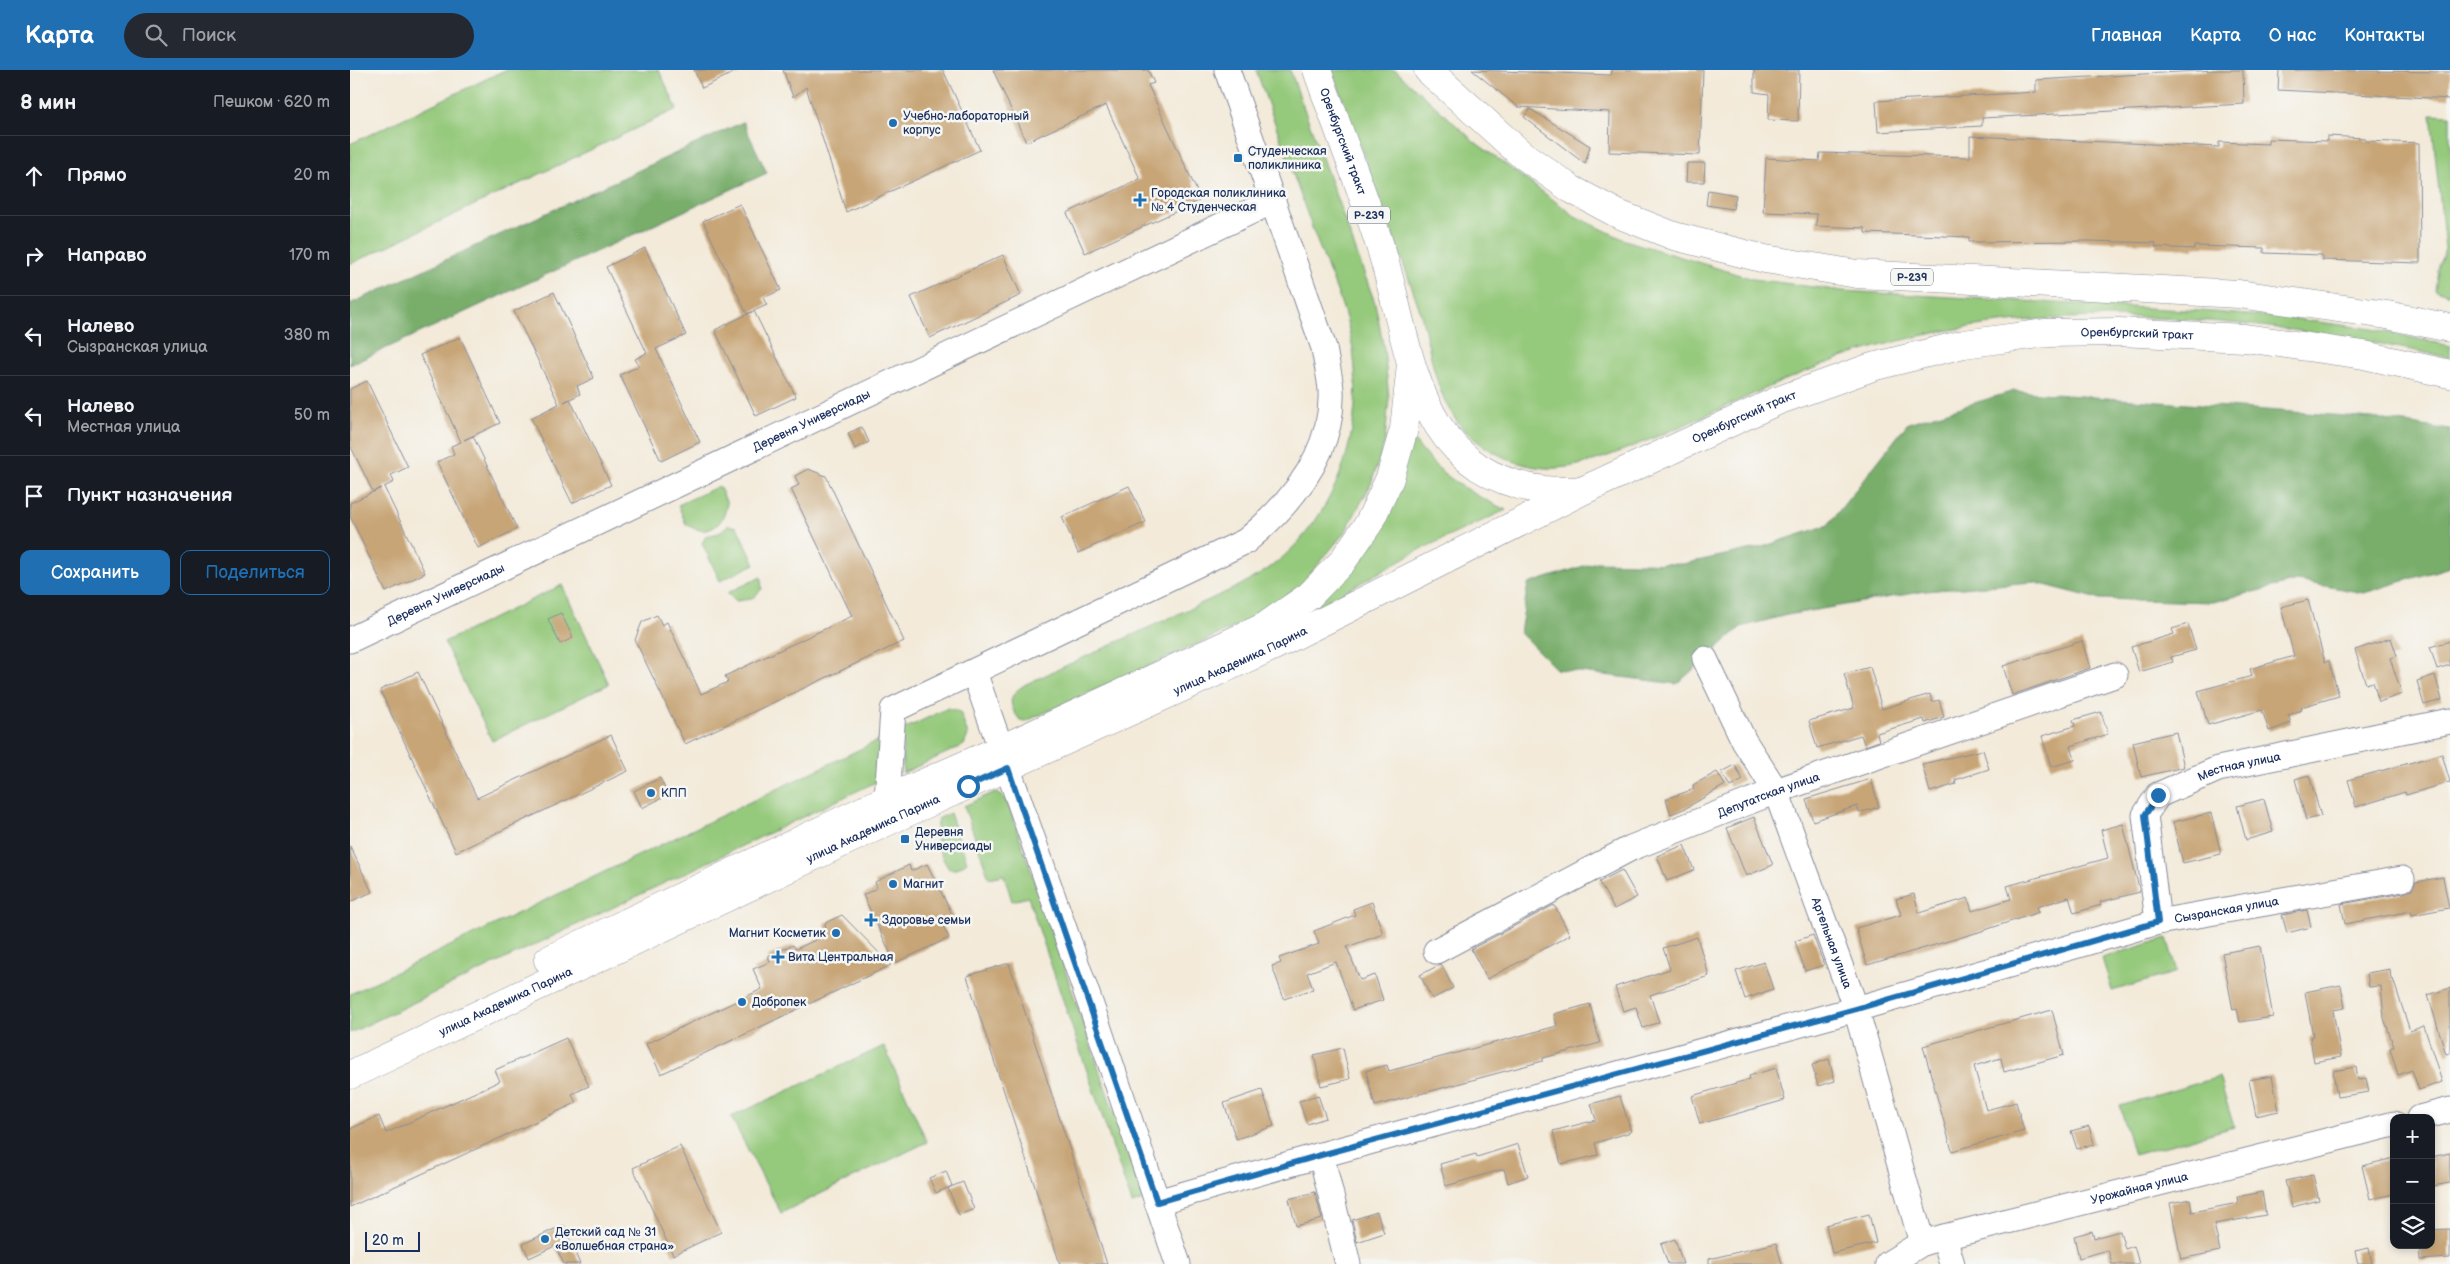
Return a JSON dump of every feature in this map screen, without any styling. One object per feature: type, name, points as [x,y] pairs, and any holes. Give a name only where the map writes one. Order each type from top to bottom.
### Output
[{"type":"main road","name":"Оренбургский тракт","points":[[1317,70],[1380,248],[1400,316],[1411,364],[1424,401],[1437,427],[1455,448],[1479,468],[1513,483],[1545,490],[1582,491],[1777,402],[1872,367],[1973,342],[2046,333],[2110,332],[2245,338],[2364,355],[2450,374]]},
{"type":"main road","name":"Р-239","points":[[1428,70],[1520,153],[1570,189],[1618,214],[1674,236],[1756,257],[1857,274],[2239,294],[2387,315],[2450,328]]},
{"type":"main road","name":"улица Академика Парина","points":[[350,1075],[884,824],[1004,759],[1264,627],[1309,596],[1342,562],[1369,522],[1390,478],[1404,429],[1411,364]]},
{"type":"main road","name":"улица Академика Парина","points":[[350,1054],[887,799],[1004,759],[1274,646],[1582,491]]},
{"type":"street","points":[[887,799],[893,710],[1246,541],[1274,518],[1295,495],[1312,467],[1327,436],[1331,390],[1324,348],[1227,70]]},
{"type":"street","name":"Деревня Универсиады","points":[[350,640],[1273,201]]},
{"type":"street","name":"Артельная улица","points":[[1705,659],[1744,741],[1776,791],[1856,1009],[1933,1240],[1952,1264]]},
{"type":"street","points":[[974,672],[1178,1264]]},
{"type":"street","name":"Депутатская улица","points":[[1436,951],[1632,848],[1776,791],[2115,675]]},
{"type":"street","name":"Местная улица","points":[[2158,922],[2145,815],[2158,795],[2218,769],[2450,721]]},
{"type":"street","name":"Сызранская улица","points":[[1157,1202],[1321,1155],[1856,1009],[2158,922],[2402,879]]},
{"type":"street","points":[[2434,1114],[2450,1110]]},
{"type":"street","name":"Урожайная улица","points":[[1891,1263],[1933,1240],[2390,1125]]},
{"type":"street","points":[[1321,1155],[1348,1264]]},
{"type":"green space","points":[[505,70],[659,70],[677,109],[350,264],[350,144]]},
{"type":"green space","points":[[1256,70],[1290,70],[1375,303],[1384,349],[1389,398],[1385,441],[1371,484],[1345,532],[1301,585],[1253,619],[1026,721],[1020,720],[1013,709],[1011,700],[1016,692],[1026,684],[1239,586],[1268,569],[1294,546],[1316,519],[1333,490],[1345,458],[1353,424],[1356,390],[1354,356],[1347,322]]},
{"type":"green space","points":[[1332,70],[1395,70],[1475,142],[1575,216],[1625,240],[1753,279],[1843,291],[2201,311],[2296,319],[2372,329],[2450,346],[2450,358],[2376,343],[2300,331],[2222,322],[2144,318],[2066,318],[1989,324],[1914,337],[1841,358],[1791,377],[1614,454],[1569,467],[1535,467],[1513,461],[1482,445],[1459,424],[1448,408],[1440,390],[1415,296]]},
{"type":"green space","points":[[2431,114],[2450,115],[2450,295],[2435,290],[2439,265],[2445,249]]},
{"type":"green space","points":[[743,122],[767,173],[350,365],[350,304]]},
{"type":"green space","points":[[2014,391],[2372,418],[2450,430],[2450,567],[2364,593],[2297,581],[2213,602],[2099,599],[2033,582],[1926,591],[1787,615],[1741,627],[1677,684],[1556,669],[1520,633],[1528,584],[1596,562],[1683,564],[1762,547],[1828,525],[1908,423]]},
{"type":"green space","points":[[1412,437],[1421,450],[1442,472],[1466,489],[1506,510],[1417,551],[1311,611]]},
{"type":"green space","points":[[719,486],[727,503],[718,524],[707,530],[700,530],[686,524],[678,505]]},
{"type":"green space","points":[[728,525],[737,527],[755,564],[720,581],[702,543],[706,536],[719,533]]},
{"type":"green space","points":[[761,577],[762,589],[752,599],[736,601],[727,593]]},
{"type":"green space","points":[[562,585],[609,684],[492,741],[444,642]]},
{"type":"green space","points":[[948,708],[960,712],[968,735],[964,745],[903,773],[902,730]]},
{"type":"green space","points":[[879,740],[878,781],[350,1033],[350,994]]},
{"type":"green space","points":[[995,792],[1005,799],[1010,810],[1144,1200],[1132,1204],[1028,897],[1012,901],[1004,875],[989,878],[964,806]]},
{"type":"green space","points":[[950,813],[967,862],[957,869],[949,869],[939,851],[936,839],[938,819]]},
{"type":"green space","points":[[2167,938],[2177,972],[2112,991],[2102,958]]},
{"type":"green space","points":[[884,1046],[927,1142],[781,1213],[731,1117]]},
{"type":"green space","points":[[2219,1077],[2234,1127],[2134,1155],[2120,1106]]},
{"type":"building","points":[[694,70],[739,70],[702,88]]},
{"type":"building","name":"Учебно-лабораторный корпус","points":[[783,70],[943,70],[980,150],[846,212],[806,87],[793,97]]},
{"type":"building","points":[[993,70],[1148,70],[1154,83],[1148,85],[1201,200],[1085,253],[1067,213],[1140,179],[1106,105],[1026,142]]},
{"type":"building","points":[[1472,70],[1611,75],[1612,70],[1703,70],[1700,155],[1609,152],[1610,112],[1518,107]]},
{"type":"building","points":[[1754,70],[1799,70],[1798,121],[1768,120],[1769,94],[1754,92]]},
{"type":"building","points":[[2243,70],[2244,104],[1982,118],[1982,126],[1878,132],[1876,101],[2036,92],[2036,80]]},
{"type":"building","points":[[2279,70],[2450,72],[2450,99],[2278,90]]},
{"type":"building","points":[[1530,109],[1590,146],[1585,164],[1524,117]]},
{"type":"building","points":[[1970,136],[2219,147],[2219,142],[2268,144],[2268,139],[2327,141],[2327,136],[2365,138],[2365,141],[2419,143],[2420,263],[2322,260],[2322,255],[2264,253],[2264,248],[2194,246],[2194,249],[2155,247],[2156,243],[2089,241],[1969,242],[1969,237],[1865,233],[1865,228],[1816,226],[1817,214],[1763,212],[1766,158],[1819,161],[1820,153],[1970,157]]},
{"type":"building","points":[[1687,163],[1705,163],[1704,182],[1686,182]]},
{"type":"building","points":[[1708,190],[1736,195],[1733,209],[1706,205]]},
{"type":"building","points":[[740,204],[781,290],[763,298],[767,305],[747,314],[703,221]]},
{"type":"building","points":[[645,248],[686,335],[656,349],[700,442],[661,461],[620,375],[639,366],[635,359],[647,353],[606,267]]},
{"type":"building","points":[[1003,255],[1021,295],[930,338],[911,297]]},
{"type":"building","points":[[554,292],[594,378],[577,386],[580,394],[570,399],[611,485],[572,503],[531,418],[559,404],[514,311]]},
{"type":"building","points":[[754,311],[796,397],[756,416],[715,330]]},
{"type":"building","points":[[460,337],[500,423],[464,440],[473,436],[517,529],[478,548],[437,462],[454,454],[451,446],[461,442],[420,355]]},
{"type":"building","points":[[367,381],[408,467],[391,475],[394,482],[384,487],[425,573],[386,592],[350,516],[350,503],[373,492],[350,445],[350,389]]},
{"type":"building","points":[[862,427],[869,442],[855,449],[848,433]]},
{"type":"building","points":[[808,469],[826,476],[904,641],[685,744],[635,640],[642,622],[657,615],[662,625],[667,622],[701,694],[728,682],[725,676],[852,616],[791,489],[799,485],[795,476]]},
{"type":"building","points":[[1129,486],[1146,522],[1078,553],[1062,517]]},
{"type":"building","points":[[2308,600],[2325,662],[2329,661],[2339,696],[2301,707],[2302,710],[2288,715],[2291,723],[2269,731],[2262,710],[2208,725],[2198,691],[2252,676],[2250,669],[2294,656],[2281,607]]},
{"type":"building","points":[[561,613],[573,638],[560,644],[548,619]]},
{"type":"building","points":[[2188,624],[2196,650],[2171,657],[2173,662],[2139,672],[2131,647],[2174,634],[2172,629]]},
{"type":"building","points":[[2391,638],[2397,656],[2390,658],[2402,694],[2379,702],[2373,682],[2366,684],[2355,650]]},
{"type":"building","points":[[2082,641],[2090,668],[2012,695],[2003,666]]},
{"type":"building","points":[[2450,641],[2450,665],[2437,669],[2430,647]]},
{"type":"building","points":[[1870,667],[1882,709],[1930,694],[1932,702],[1939,700],[1944,717],[1925,723],[1924,719],[1877,733],[1879,741],[1865,746],[1861,735],[1817,748],[1809,721],[1854,708],[1844,674]]},
{"type":"building","points":[[418,672],[477,798],[611,735],[628,771],[456,852],[380,690]]},
{"type":"building","points":[[2435,675],[2442,700],[2424,705],[2417,681]]},
{"type":"building","points":[[2101,712],[2108,734],[2071,746],[2075,760],[2051,767],[2042,736],[2075,726],[2073,720]]},
{"type":"building","points":[[2176,732],[2184,767],[2141,777],[2133,742]]},
{"type":"building","points":[[1983,750],[1989,769],[1955,780],[1956,784],[1930,792],[1922,764]]},
{"type":"building","points":[[2442,754],[2450,782],[2406,795],[2405,792],[2356,807],[2348,780]]},
{"type":"building","points":[[1735,765],[1743,780],[1730,787],[1722,772]]},
{"type":"building","points":[[1717,772],[1725,785],[1686,808],[1671,814],[1666,799],[1694,789],[1693,785]]},
{"type":"building","points":[[2309,775],[2321,816],[2306,820],[2295,779]]},
{"type":"building","name":"КПП","points":[[660,778],[668,795],[642,808],[634,791]]},
{"type":"building","points":[[1871,779],[1879,807],[1859,813],[1857,806],[1813,821],[1806,799]]},
{"type":"building","points":[[2264,799],[2273,832],[2246,840],[2237,806]]},
{"type":"building","points":[[2211,813],[2221,854],[2183,863],[2173,822]]},
{"type":"building","points":[[1754,817],[1773,865],[1746,876],[1727,828]]},
{"type":"building","points":[[2123,824],[2140,892],[2100,902],[2101,905],[2074,913],[2069,897],[2037,907],[2039,912],[1867,965],[1856,928],[1901,915],[1896,899],[1914,894],[1919,913],[1968,898],[1972,911],[2011,899],[2007,886],[2108,858],[2101,830]]},
{"type":"building","points":[[1684,845],[1694,870],[1667,881],[1657,856]]},
{"type":"building","points":[[350,846],[372,892],[350,902]]},
{"type":"building","points":[[927,864],[954,918],[942,924],[949,938],[895,963],[863,895],[877,888],[875,882],[909,865],[911,871]]},
{"type":"building","points":[[1622,870],[1637,897],[1614,909],[1599,882]]},
{"type":"building","points":[[2443,877],[2449,908],[2412,915],[2411,911],[2345,924],[2341,904],[2404,893],[2412,890],[2416,882]]},
{"type":"building","points":[[1372,902],[1383,934],[1347,947],[1360,980],[1375,975],[1383,1000],[1353,1010],[1336,962],[1307,973],[1313,989],[1284,999],[1272,966],[1281,963],[1279,958],[1319,944],[1314,931],[1355,915],[1353,909]]},
{"type":"building","points":[[1554,905],[1570,935],[1487,979],[1471,949]]},
{"type":"building","points":[[2307,910],[2311,927],[2287,933],[2282,915]]},
{"type":"building","points":[[842,915],[891,965],[661,1074],[646,1044],[762,989],[753,969],[770,962],[768,956],[793,945],[796,949],[826,935],[825,923]]},
{"type":"building","points":[[1813,935],[1824,965],[1805,971],[1795,941]]},
{"type":"building","points":[[1697,937],[1709,976],[1650,995],[1659,1022],[1643,1028],[1636,1007],[1623,1011],[1615,987],[1670,969],[1663,948]]},
{"type":"building","points":[[2260,946],[2273,1017],[2240,1022],[2237,1009],[2233,1010],[2222,953]]},
{"type":"building","points":[[1764,962],[1773,989],[1745,999],[1736,971]]},
{"type":"building","points":[[1009,963],[1107,1264],[1060,1264],[967,976]]},
{"type":"building","points":[[1441,964],[1453,988],[1432,999],[1420,975]]},
{"type":"building","points":[[2390,969],[2391,980],[2393,979],[2410,1031],[2424,1026],[2442,1082],[2419,1090],[2412,1070],[2398,1075],[2390,1048],[2394,1047],[2384,1018],[2381,986],[2369,987],[2367,973]]},
{"type":"building","points":[[2341,985],[2345,1008],[2333,1010],[2341,1057],[2314,1062],[2310,1037],[2313,1036],[2305,992]]},
{"type":"building","points":[[2450,988],[2450,1053],[2446,1054],[2428,995]]},
{"type":"building","points":[[1590,1004],[1600,1043],[1543,1058],[1543,1061],[1375,1106],[1366,1071],[1387,1065],[1389,1071],[1557,1026],[1554,1014]]},
{"type":"building","points":[[2052,1010],[2064,1055],[2004,1072],[2001,1058],[1974,1066],[1986,1110],[2016,1102],[2024,1131],[1952,1151],[1923,1046]]},
{"type":"building","points":[[566,1038],[589,1086],[572,1094],[576,1103],[350,1207],[350,1129],[379,1116],[386,1133],[500,1081],[495,1070]]},
{"type":"building","points":[[1343,1048],[1350,1079],[1321,1086],[1314,1055]]},
{"type":"building","points":[[1829,1059],[1835,1081],[1818,1086],[1812,1065]]},
{"type":"building","points":[[2356,1067],[2358,1080],[2366,1078],[2369,1092],[2337,1097],[2333,1071]]},
{"type":"building","points":[[1776,1068],[1785,1100],[1700,1124],[1692,1096],[1750,1079],[1749,1076]]},
{"type":"building","points":[[2272,1076],[2279,1111],[2256,1116],[2249,1080]]},
{"type":"building","points":[[1262,1090],[1274,1126],[1236,1139],[1224,1103]]},
{"type":"building","points":[[1318,1095],[1326,1118],[1307,1124],[1299,1101]]},
{"type":"building","points":[[1620,1096],[1631,1132],[1595,1143],[1598,1155],[1561,1164],[1553,1131],[1596,1120],[1591,1104]]},
{"type":"building","points":[[2089,1126],[2094,1144],[2077,1149],[2071,1131]]},
{"type":"building","points":[[1518,1144],[1528,1176],[1508,1183],[1504,1169],[1446,1186],[1440,1164],[1476,1154],[1477,1157]]},
{"type":"building","points":[[680,1146],[721,1232],[673,1255],[633,1168]]},
{"type":"building","points":[[2450,1153],[2450,1183],[2435,1186],[2435,1156]]},
{"type":"building","points":[[2390,1159],[2390,1195],[2370,1199],[2362,1166]]},
{"type":"building","points":[[946,1171],[952,1186],[936,1193],[929,1178]]},
{"type":"building","points":[[2313,1175],[2319,1200],[2292,1207],[2285,1181]]},
{"type":"building","points":[[963,1182],[974,1209],[959,1215],[948,1188]]},
{"type":"building","points":[[1315,1192],[1322,1219],[1296,1226],[1289,1199]]},
{"type":"building","points":[[2262,1192],[2266,1215],[2214,1224],[2220,1251],[2181,1259],[2170,1203],[2190,1199],[2192,1212],[2238,1203],[2237,1197]]},
{"type":"building","points":[[1377,1212],[1384,1233],[1357,1242],[1352,1220]]},
{"type":"building","points":[[1869,1214],[1876,1243],[1832,1253],[1826,1225]]},
{"type":"building","points":[[563,1225],[580,1264],[564,1264],[555,1246],[529,1258],[523,1244]]},
{"type":"building","points":[[2450,1229],[2450,1258],[2420,1260],[2419,1249],[2435,1249],[2435,1230]]},
{"type":"building","points":[[2092,1231],[2094,1238],[2120,1231],[2125,1249],[2134,1246],[2139,1264],[2112,1264],[2108,1250],[2079,1258],[2074,1236]]},
{"type":"building","points":[[1675,1239],[1683,1264],[1668,1264],[1661,1244]]},
{"type":"building","points":[[1776,1243],[1782,1264],[1709,1264],[1709,1259]]},
{"type":"building","points":[[2369,1248],[2372,1264],[2358,1264],[2355,1251]]},
{"type":"place","name":"Учебно-лабораторный корпус","points":[[893,123]]},
{"type":"place","name":"Студенческая поликлиника","points":[[1238,158]]},
{"type":"place","name":"Городская поликлиника № 4 Студенческая","points":[[1140,200]]},
{"type":"place","name":"КПП","points":[[651,793]]},
{"type":"place","name":"Деревня Универсиады","points":[[905,839]]},
{"type":"place","name":"Магнит","points":[[893,884]]},
{"type":"place","name":"Здоровье семьи","points":[[871,920]]},
{"type":"place","name":"Магнит Косметик","points":[[836,933]]},
{"type":"place","name":"Вита Центральная","points":[[778,957]]},
{"type":"place","name":"Добропек","points":[[742,1002]]},
{"type":"place","name":"Детский сад № 31 «Волшебная страна»","points":[[545,1239]]},
{"type":"route","points":[[968,786],[1008,768],[1157,1202],[1321,1155],[1856,1009],[2158,922],[2145,815],[2158,795]]}]
